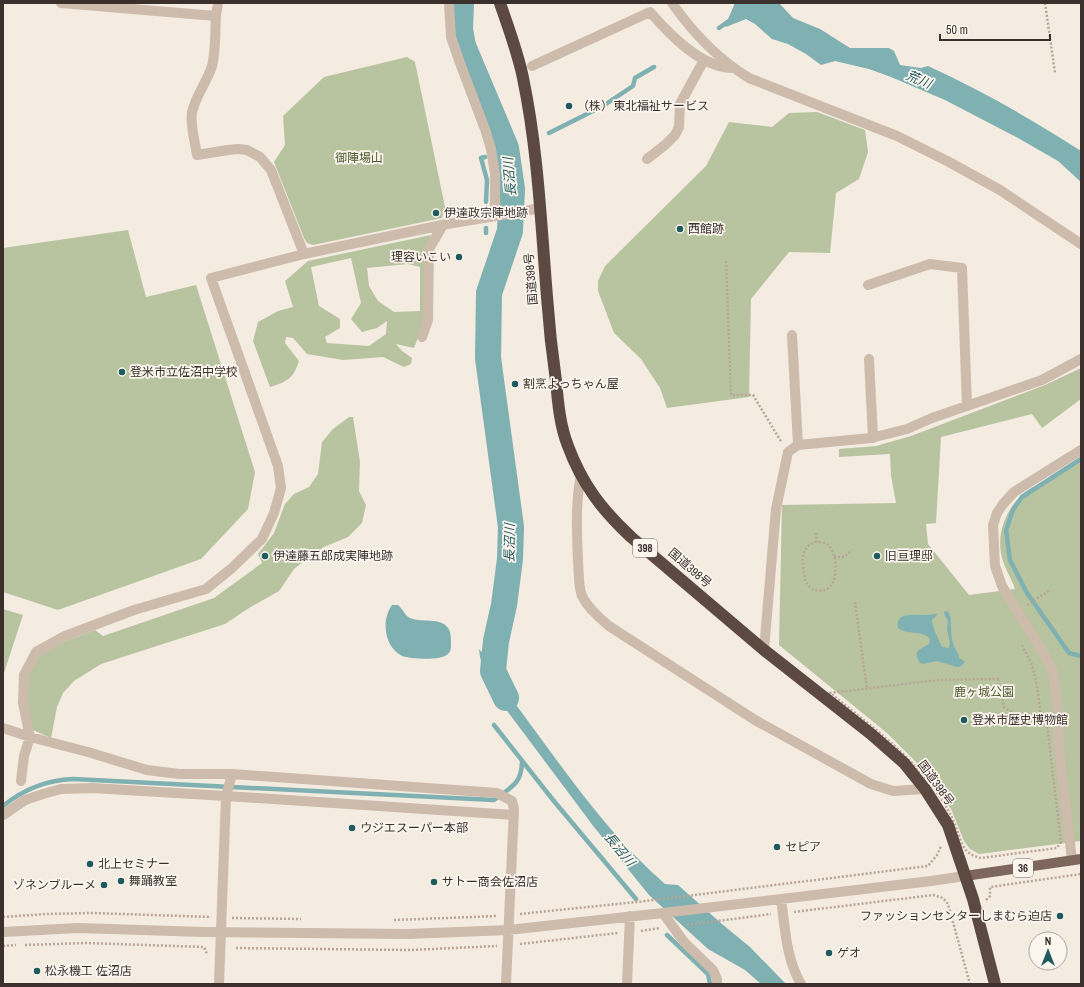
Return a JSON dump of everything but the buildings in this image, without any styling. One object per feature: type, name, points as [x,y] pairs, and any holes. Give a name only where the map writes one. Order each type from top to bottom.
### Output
[{"type":"highway","name":"国道398号","points":[[500,3],[523,77],[532,136],[540,208],[548,319],[559,408],[567,446],[580,475],[595,499],[611,518],[631,537],[764,650],[871,734],[904,763],[925,789],[948,825],[973,899],[995,984]]},
{"type":"main road","name":"36","points":[[965,876],[1076,860]]},
{"type":"street","points":[[61,3],[216,16]]},
{"type":"street","points":[[218,3],[210,73],[194,105],[192,113],[192,128],[197,155],[238,149],[247,150],[260,157],[271,170],[304,254]]},
{"type":"street","points":[[449,3],[451,36],[491,148],[495,174],[497,216]]},
{"type":"street","points":[[672,3],[686,23],[705,44],[733,68],[749,78],[897,136],[1000,190],[1081,244]]},
{"type":"street","points":[[532,66],[650,12],[664,29],[682,45],[704,60],[726,68],[733,68]]},
{"type":"street","points":[[647,159],[675,135],[679,127],[680,104],[704,60]]},
{"type":"street","points":[[21,781],[24,756],[30,738],[23,703],[24,675],[36,652],[65,636],[134,610],[206,589],[232,568],[262,539],[274,514],[281,488],[278,466],[211,278],[304,254],[443,225],[540,208]]},
{"type":"street","points":[[422,337],[428,320],[429,249],[443,225]]},
{"type":"street","points":[[868,285],[930,264],[962,268],[966,406]]},
{"type":"street","points":[[792,335],[798,445]]},
{"type":"street","points":[[869,359],[873,438]]},
{"type":"street","points":[[764,650],[776,509],[788,452],[798,445],[873,438],[907,429],[966,406],[1042,380],[1081,359]]},
{"type":"street","points":[[1076,860],[1058,741],[1059,718],[1053,672],[1044,654],[1002,586],[995,566],[993,525],[997,513],[1014,492],[1081,450]]},
{"type":"street","points":[[580,475],[576,495],[579,574],[582,595],[597,616],[609,626],[755,720],[871,784],[893,791],[913,791],[925,789]]},
{"type":"street","points":[[3,728],[30,738],[88,752],[147,770],[179,774],[232,774],[497,793],[512,801],[514,809],[506,984]]},
{"type":"street","points":[[219,984],[226,796],[232,774]]},
{"type":"street","points":[[3,815],[25,800],[61,789],[92,788],[514,815]]},
{"type":"street","points":[[3,932],[78,928],[222,933],[408,934],[508,930],[663,913],[965,876]]},
{"type":"street","points":[[781,899],[789,952],[796,975],[801,984]]},
{"type":"street","points":[[663,913],[684,942],[713,970],[717,979],[717,984]]},
{"type":"street","points":[[627,984],[630,916]]},
{"type":"path","points":[[1045,3],[1055,73]]},
{"type":"path","points":[[726,262],[731,395],[753,395],[788,452]]},
{"type":"path","points":[[816,533],[816,542]]},
{"type":"path","points":[[820,542],[830,546],[834,557],[836,573],[833,583],[826,589],[815,590],[811,588],[805,580],[802,557],[806,547],[810,544],[820,542]]},
{"type":"path","points":[[834,557],[844,557],[852,550]]},
{"type":"path","points":[[1026,606],[1050,590]]},
{"type":"path","points":[[856,602],[867,689]]},
{"type":"path","points":[[1022,644],[1032,665],[1037,686],[1041,717]]},
{"type":"path","points":[[998,679],[1004,707],[1023,719],[1041,717],[1046,717],[1061,842],[1057,848],[981,858],[966,850],[942,800],[919,769],[885,738],[830,693],[938,680],[998,679]]},
{"type":"path","points":[[390,920],[509,915],[646,901],[928,866],[937,855],[941,846],[941,841]]},
{"type":"path","points":[[985,901],[990,896],[990,887],[1081,874]]},
{"type":"path","points":[[684,925],[933,895],[943,898],[948,904],[970,984]]},
{"type":"path","points":[[3,917],[92,913],[305,919]]},
{"type":"path","points":[[3,946],[86,943],[204,947]]},
{"type":"green space","name":"御陣場山","points":[[407,57],[415,62],[445,207],[442,218],[313,245],[307,243],[274,162],[285,145],[283,116],[324,77]]},
{"type":"green space","points":[[817,112],[865,130],[868,152],[859,179],[836,193],[830,253],[789,252],[751,299],[749,397],[667,408],[660,388],[641,359],[614,333],[598,291],[598,281],[605,266],[706,166],[729,122],[772,127],[789,113]]},
{"type":"green space","points":[[128,230],[146,297],[196,285],[255,472],[248,509],[201,559],[58,610],[3,592],[3,248]]},
{"type":"green space","points":[[431,235],[425,248],[425,319],[414,348],[396,344],[402,351],[412,358],[411,364],[404,367],[383,357],[343,360],[307,354],[293,338],[286,337],[285,343],[299,361],[292,376],[286,381],[270,387],[253,341],[258,322],[278,311],[293,307],[285,281],[308,261]],"holes":[[[351,258],[361,303],[351,319],[362,332],[377,328],[387,321],[386,334],[369,346],[327,343],[325,337],[340,328],[340,319],[319,306],[311,267]],[[408,264],[420,267],[420,311],[394,312],[378,301],[369,286],[367,268]]]},
{"type":"green space","name":"鹿ヶ城公園","points":[[1081,368],[1081,399],[1042,428],[1032,414],[941,437],[936,523],[926,524],[928,544],[969,595],[1015,589],[1003,562],[1001,553],[1000,537],[1004,521],[1017,500],[1031,488],[1048,479],[1081,457],[1081,841],[979,854],[970,849],[964,841],[951,809],[917,763],[887,733],[779,645],[782,505],[896,503],[891,476],[890,454],[839,457],[839,449],[876,446],[911,436],[1045,385]]},
{"type":"green space","points":[[349,417],[353,417],[360,462],[359,491],[366,505],[362,523],[348,537],[324,547],[308,558],[294,569],[279,591],[225,624],[101,664],[74,681],[63,693],[57,707],[51,738],[33,730],[26,703],[28,676],[38,655],[66,641],[95,630],[103,636],[214,598],[262,563],[258,554],[274,533],[285,504],[294,494],[309,487],[318,474],[322,442],[333,429]]},
{"type":"green space","points":[[3,609],[23,615],[4,673],[3,673]]},
{"type":"water","name":"荒川","points":[[735,3],[779,3],[793,18],[820,29],[850,48],[889,48],[894,51],[900,65],[921,68],[928,66],[987,95],[1025,116],[1081,151],[1081,182],[1058,161],[1018,138],[945,100],[869,69],[835,61],[821,65],[806,54],[788,44],[772,39],[755,24],[746,19],[726,27],[723,23],[728,19]]},
{"type":"water","points":[[392,605],[398,605],[410,618],[441,622],[445,625],[451,635],[451,648],[449,653],[439,658],[419,659],[402,656],[396,652],[391,646],[386,633],[386,618]]},
{"type":"water","points":[[947,611],[951,618],[951,634],[953,644],[959,658],[964,661],[964,663],[960,667],[957,667],[937,661],[923,664],[920,663],[917,653],[920,649],[929,644],[930,639],[923,634],[906,632],[898,628],[898,622],[901,618],[906,616],[933,615],[937,613],[932,620],[933,626],[942,647],[949,648],[950,643],[947,629],[948,620],[944,612]]},
{"type":"water","points":[[479,649],[500,673],[502,683],[514,702],[567,774],[603,820],[643,864],[665,884],[678,885],[750,947],[786,984],[761,984],[745,970],[708,949],[649,895],[594,827],[502,704],[484,671]]},
{"type":"waterway","name":"長沼川","points":[[461,3],[460,30],[463,46],[506,148],[512,189],[510,231],[489,293],[488,358],[511,527],[510,559],[504,605],[496,641],[493,671],[506,698]]},
{"type":"waterway","points":[[719,28],[729,21]]},
{"type":"waterway","points":[[549,133],[603,106],[633,86],[635,78],[654,67]]},
{"type":"waterway","points":[[485,157],[481,158],[487,180],[486,202]]},
{"type":"waterway","points":[[486,228],[486,233]]},
{"type":"waterway","points":[[1081,459],[1022,497],[1013,510],[1006,530],[1010,560],[1027,593],[1069,653],[1081,656]]},
{"type":"waterway","points":[[494,725],[553,800],[636,899]]},
{"type":"waterway","points":[[3,806],[27,790],[36,786],[54,781],[73,779],[494,800],[518,780],[522,761]]},
{"type":"waterway","points":[[667,935],[708,974],[710,984]]},
{"type":"place","name":"（株）東北福祉サービス","points":[[569,106]]},
{"type":"place","name":"伊達政宗陣地跡","points":[[436,213]]},
{"type":"place","name":"西館跡","points":[[680,229]]},
{"type":"place","name":"理容いこい","points":[[459,257]]},
{"type":"place","name":"登米市立佐沼中学校","points":[[122,372]]},
{"type":"place","name":"割烹よっちゃん屋","points":[[515,384]]},
{"type":"place","name":"伊達藤五郎成実陣地跡","points":[[265,556]]},
{"type":"place","name":"旧亘理邸","points":[[877,556]]},
{"type":"place","name":"登米市歴史博物館","points":[[964,720]]},
{"type":"place","name":"ウジエスーパー本部","points":[[352,828]]},
{"type":"place","name":"セピア","points":[[777,847]]},
{"type":"place","name":"北上セミナー","points":[[90,864]]},
{"type":"place","name":"舞踊教室","points":[[121,881]]},
{"type":"place","name":"サトー商会佐沼店","points":[[434,882]]},
{"type":"place","name":"ゾネンブルーメ","points":[[104,885]]},
{"type":"place","name":"ファッションセンターしまむら迫店","points":[[1060,916]]},
{"type":"place","name":"ゲオ","points":[[829,953]]},
{"type":"place","name":"松永機工 佐沼店","points":[[37,971]]}]
